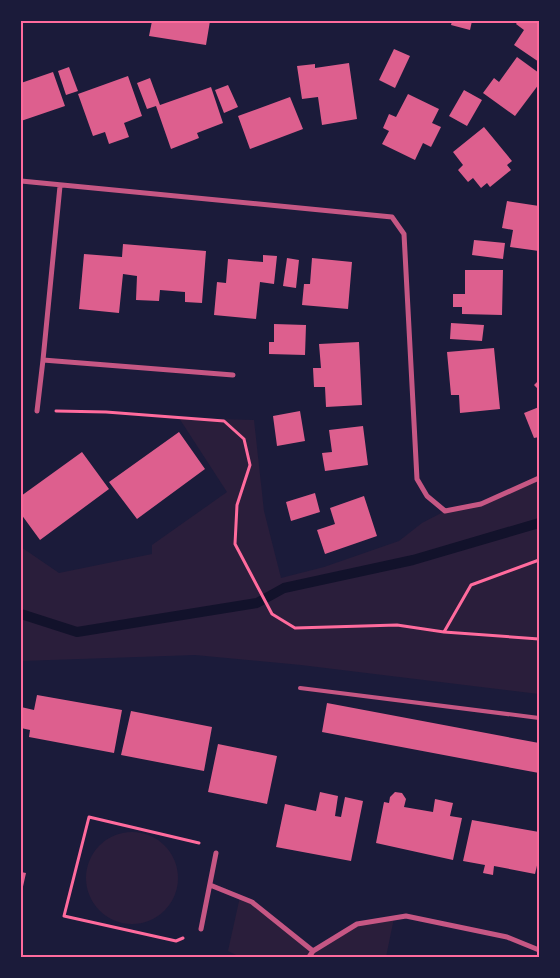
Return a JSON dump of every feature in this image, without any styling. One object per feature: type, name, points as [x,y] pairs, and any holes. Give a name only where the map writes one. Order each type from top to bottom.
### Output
[{"type":"street","points":[[21,181],[392,217],[404,234],[417,479],[427,496],[445,511],[481,504],[539,478]]},
{"type":"street","points":[[37,411],[60,186]]},
{"type":"street","points":[[43,360],[233,375]]},
{"type":"street","points":[[201,929],[216,853]]},
{"type":"street","points":[[210,885],[252,902],[313,951]]},
{"type":"street","points":[[310,957],[313,951],[357,924],[406,916],[507,937],[539,950]]},
{"type":"lane","points":[[300,688],[539,718]]},
{"type":"path","points":[[37,411],[106,412],[224,420],[244,438],[250,465],[237,505],[235,544],[272,614],[295,628],[397,625],[444,632],[539,639]]},
{"type":"path","points":[[444,632],[471,585],[539,560]]},
{"type":"path","points":[[201,929],[176,941],[64,916],[90,816],[195,841],[216,853]]},
{"type":"shaded area","points":[[179,418],[254,420],[264,511],[281,578],[324,567],[399,541],[422,523],[445,511],[481,504],[539,478],[539,694],[301,665],[195,655],[21,661],[21,547],[59,573],[152,554],[152,545],[227,492]]},
{"type":"shaded area","points":[[132,832],[150,835],[165,845],[175,860],[178,878],[175,896],[165,911],[150,921],[132,924],[114,921],[99,911],[89,896],[86,878],[89,860],[99,845],[114,835]]},
{"type":"shaded area","points":[[240,897],[252,902],[313,951],[357,924],[394,918],[386,957],[240,957],[228,951]]},
{"type":"building","points":[[152,21],[210,21],[206,45],[149,36]]},
{"type":"building","points":[[452,21],[472,21],[470,30],[451,25]]},
{"type":"building","points":[[518,21],[539,21],[539,62],[514,45],[524,30],[516,24]]},
{"type":"building","points":[[394,49],[410,56],[395,88],[379,80]]},
{"type":"building","points":[[517,57],[539,73],[539,84],[515,116],[483,93],[494,78],[499,82]]},
{"type":"building","points":[[349,63],[357,119],[322,125],[318,97],[302,99],[297,66],[315,64],[315,68]]},
{"type":"building","points":[[69,67],[78,91],[66,95],[58,71]]},
{"type":"building","points":[[53,72],[65,106],[21,121],[21,83]]},
{"type":"building","points":[[128,76],[142,116],[124,123],[129,137],[109,144],[105,132],[93,136],[78,94]]},
{"type":"building","points":[[150,78],[160,105],[211,87],[223,123],[197,133],[199,138],[171,149],[156,106],[147,109],[137,83]]},
{"type":"building","points":[[228,85],[238,107],[224,113],[215,90]]},
{"type":"building","points":[[464,90],[482,100],[467,126],[449,116]]},
{"type":"building","points":[[408,94],[439,109],[432,123],[441,127],[431,147],[423,143],[415,160],[382,144],[389,131],[383,128],[389,114],[396,117]]},
{"type":"building","points":[[290,97],[303,129],[250,149],[238,116]]},
{"type":"building","points":[[484,127],[512,161],[507,165],[511,170],[490,187],[487,183],[481,188],[473,178],[468,182],[458,170],[463,165],[453,152]]},
{"type":"building","points":[[507,201],[539,206],[539,251],[510,247],[513,230],[502,228]]},
{"type":"building","points":[[474,240],[505,243],[503,259],[472,255]]},
{"type":"building","points":[[123,244],[206,251],[202,303],[185,302],[185,292],[160,290],[159,301],[136,300],[137,276],[123,274],[119,313],[79,309],[84,254],[122,257]]},
{"type":"building","points":[[263,255],[277,256],[274,284],[260,282],[256,319],[214,315],[217,282],[226,283],[228,259],[263,262]]},
{"type":"building","points":[[287,258],[299,260],[296,288],[283,286]]},
{"type":"building","points":[[312,258],[352,262],[348,309],[302,305],[304,284],[310,284]]},
{"type":"building","points":[[465,270],[503,270],[502,315],[462,314],[462,307],[453,307],[453,294],[465,294]]},
{"type":"building","points":[[451,323],[484,325],[482,341],[450,339]]},
{"type":"building","points":[[274,324],[306,325],[305,355],[269,354],[269,342],[274,342]]},
{"type":"building","points":[[359,342],[362,405],[326,407],[325,387],[314,387],[313,368],[321,368],[319,344]]},
{"type":"building","points":[[494,348],[500,409],[460,413],[459,395],[451,395],[447,352]]},
{"type":"building","points":[[539,380],[539,390],[534,385]]},
{"type":"building","points":[[539,407],[539,437],[534,438],[524,413]]},
{"type":"building","points":[[300,411],[305,441],[277,446],[273,416]]},
{"type":"building","points":[[363,426],[368,465],[325,471],[322,453],[332,452],[329,430]]},
{"type":"building","points":[[179,432],[205,469],[137,519],[109,482]]},
{"type":"building","points":[[82,452],[109,489],[40,540],[21,514],[21,496]]},
{"type":"building","points":[[315,493],[320,512],[291,521],[286,502]]},
{"type":"building","points":[[364,496],[377,536],[325,554],[317,530],[335,524],[330,508]]},
{"type":"building","points":[[37,695],[122,710],[114,753],[29,737],[30,730],[21,728],[21,707],[34,710]]},
{"type":"building","points":[[327,703],[539,743],[539,773],[322,732]]},
{"type":"building","points":[[131,711],[212,727],[204,771],[121,755]]},
{"type":"building","points":[[218,744],[277,756],[267,804],[208,792]]},
{"type":"building","points":[[320,792],[338,796],[335,816],[341,817],[345,797],[363,801],[351,861],[276,847],[285,804],[316,811]]},
{"type":"building","points":[[395,792],[402,793],[406,799],[404,807],[433,812],[435,799],[453,803],[450,816],[462,818],[453,860],[376,843],[384,802],[389,803],[390,797]]},
{"type":"building","points":[[472,820],[539,832],[539,857],[535,874],[494,866],[493,875],[483,873],[485,865],[463,861]]},
{"type":"building","points":[[21,872],[26,873],[22,891],[21,891]]},
{"type":"waterway","points":[[21,614],[77,632],[257,603],[284,588],[413,560],[539,523]]}]
